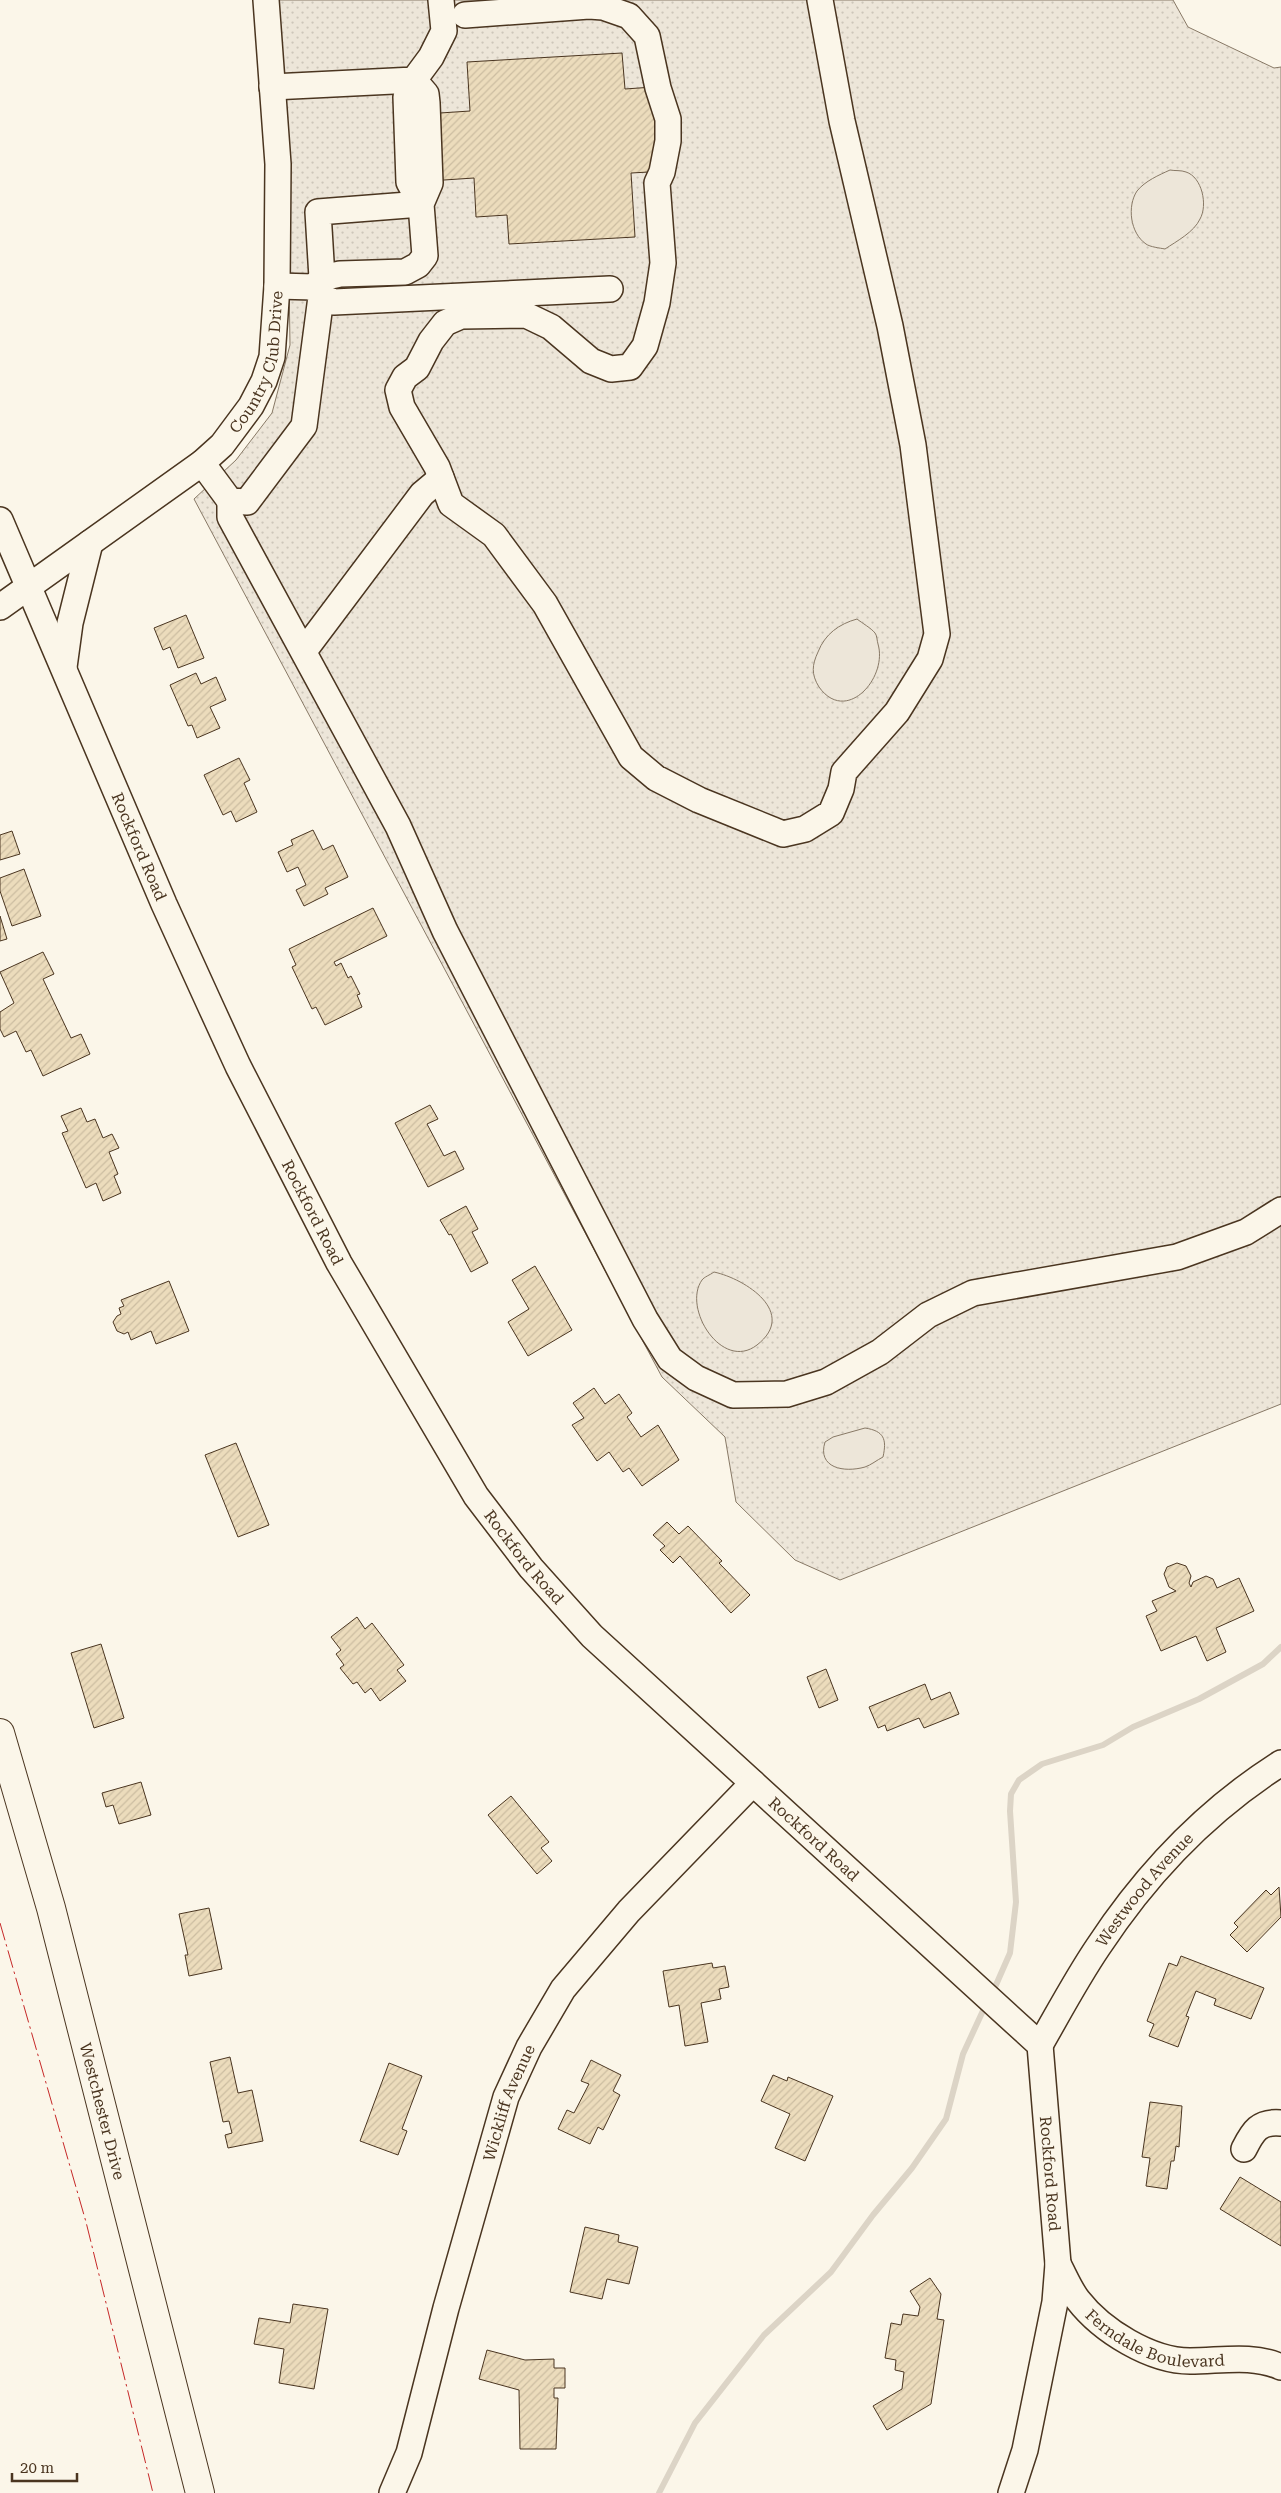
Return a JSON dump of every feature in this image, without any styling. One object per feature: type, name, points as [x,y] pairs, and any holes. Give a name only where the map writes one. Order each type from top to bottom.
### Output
[{"type":"main road","name":"Westchester Drive","points":[[0,1733],[51,1908],[200,2493]]},
{"type":"street","name":"Country Club Drive","points":[[0,607],[202,463],[228,437],[251,406],[264,382],[272,357],[277,286],[278,164],[266,0]]},
{"type":"street","points":[[277,286],[319,288],[340,274],[405,272],[418,265],[425,256],[421,204],[409,182],[406,98],[414,80],[431,57],[444,31],[441,0]]},
{"type":"street","points":[[444,31],[463,21],[466,7],[603,7],[630,16],[647,36],[658,88],[668,119],[668,140],[657,183],[663,263],[657,303],[645,346],[630,367],[611,369],[592,361],[551,327],[526,315],[461,316],[445,323],[431,341],[417,368],[405,376],[398,390],[402,406],[441,478],[451,504],[494,534],[544,604],[631,757],[656,778],[699,800],[783,834],[805,829],[831,813],[841,789],[844,772],[897,712],[930,659],[937,634],[913,445],[888,317],[842,120],[820,0]]},
{"type":"street","points":[[272,87],[414,80]]},
{"type":"street","points":[[230,501],[247,502],[304,426],[319,288],[318,212],[421,204]]},
{"type":"street","points":[[319,288],[334,302],[610,289]]},
{"type":"street","points":[[202,463],[230,501],[230,517],[398,826],[445,932],[645,1319],[670,1359],[696,1378],[733,1395],[787,1394],[834,1378],[880,1352],[928,1316],[973,1294],[1177,1257],[1246,1232],[1281,1210]]},
{"type":"street","points":[[304,651],[422,494],[441,478]]},
{"type":"street","name":"Rockford Road","points":[[0,520],[30,586],[164,904],[238,1066],[339,1262],[476,1496],[531,1568],[592,1636],[1040,2045],[1058,2264],[1055,2302],[1029,2433],[1011,2493]]},
{"type":"street","points":[[64,667],[70,623],[90,543]]},
{"type":"street","name":"Westwood Avenue","points":[[1040,2045],[1097,1947],[1140,1888],[1169,1855],[1215,1811],[1281,1763]]},
{"type":"street","name":"Wickliff Avenue","points":[[392,2493],[409,2453],[446,2308],[506,2097],[529,2047],[563,1989],[630,1910],[753,1783]]},
{"type":"street","points":[[1244,2149],[1253,2131],[1266,2124],[1281,2123]]},
{"type":"street","name":"Ferndale Boulevard","points":[[1058,2264],[1078,2300],[1109,2329],[1141,2350],[1188,2361],[1233,2358],[1271,2363],[1281,2367]]},
{"type":"shaded area","points":[[279,0],[1173,0],[1188,27],[1274,68],[1281,67],[1281,1404],[840,1580],[795,1560],[736,1502],[725,1437],[662,1377],[194,499],[236,460],[272,413],[290,345],[287,153]]},
{"type":"shaded area","points":[[1170,170],[1186,172],[1196,179],[1202,192],[1203,206],[1200,219],[1194,228],[1165,249],[1152,247],[1141,239],[1133,226],[1131,211],[1134,197],[1140,187]]},
{"type":"shaded area","points":[[857,619],[876,634],[879,657],[877,670],[871,683],[862,692],[852,699],[841,701],[830,697],[819,687],[814,674],[814,665],[821,646],[829,635],[844,624]]},
{"type":"shaded area","points":[[714,1272],[740,1282],[752,1290],[763,1299],[770,1310],[772,1321],[768,1333],[757,1345],[744,1351],[731,1350],[719,1344],[701,1320],[697,1306],[697,1292],[702,1280]]},
{"type":"shaded area","points":[[865,1428],[876,1431],[883,1437],[885,1445],[883,1457],[857,1469],[841,1469],[829,1463],[825,1458],[825,1442],[833,1437]]},
{"type":"building","points":[[622,53],[625,89],[653,87],[659,160],[649,172],[631,173],[635,237],[509,244],[507,215],[476,217],[474,178],[414,182],[410,115],[470,111],[467,62]]},
{"type":"building","points":[[186,615],[204,658],[178,668],[170,647],[163,650],[154,628]]},
{"type":"building","points":[[196,673],[201,684],[216,677],[226,700],[210,707],[220,728],[197,738],[192,725],[188,726],[170,685]]},
{"type":"building","points":[[239,758],[250,780],[244,783],[257,812],[236,822],[231,811],[223,815],[204,775]]},
{"type":"building","points":[[313,830],[323,850],[333,845],[348,877],[325,888],[328,894],[304,906],[296,890],[306,885],[298,867],[287,872],[278,852],[293,845],[291,840]]},
{"type":"building","points":[[12,831],[20,854],[0,860],[0,835]]},
{"type":"building","points":[[24,869],[41,916],[12,926],[0,891],[0,878]]},
{"type":"building","points":[[373,908],[387,936],[334,962],[336,966],[341,963],[348,978],[351,976],[360,994],[357,995],[362,1007],[325,1025],[316,1007],[312,1009],[292,967],[296,965],[289,949]]},
{"type":"building","points":[[0,916],[7,939],[0,941]]},
{"type":"building","points":[[43,952],[54,974],[43,979],[71,1038],[81,1034],[90,1054],[43,1076],[31,1050],[26,1052],[16,1031],[4,1037],[0,1029],[0,1012],[14,1003],[0,972]]},
{"type":"building","points":[[430,1105],[438,1119],[427,1124],[444,1156],[455,1151],[464,1169],[428,1187],[395,1123]]},
{"type":"building","points":[[81,1108],[87,1122],[95,1119],[103,1138],[112,1134],[119,1148],[109,1152],[118,1174],[114,1176],[121,1193],[103,1201],[96,1183],[86,1188],[62,1133],[68,1131],[61,1116]]},
{"type":"building","points":[[466,1206],[478,1229],[472,1232],[488,1263],[471,1272],[451,1234],[449,1235],[440,1220]]},
{"type":"building","points":[[535,1266],[572,1330],[528,1356],[508,1322],[529,1309],[512,1280]]},
{"type":"building","points":[[169,1281],[189,1331],[156,1344],[151,1331],[131,1340],[128,1332],[124,1334],[117,1331],[113,1322],[121,1314],[119,1308],[124,1306],[121,1300]]},
{"type":"building","points":[[594,1388],[605,1404],[619,1394],[632,1413],[627,1417],[641,1437],[658,1425],[679,1460],[642,1486],[629,1468],[623,1472],[609,1452],[597,1461],[572,1425],[584,1418],[573,1403]]},
{"type":"building","points":[[236,1443],[269,1525],[238,1537],[205,1455]]},
{"type":"building","points":[[667,1522],[679,1534],[688,1526],[722,1561],[719,1563],[750,1595],[731,1613],[680,1556],[673,1563],[660,1550],[665,1546],[653,1535]]},
{"type":"building","points":[[1177,1563],[1186,1566],[1191,1576],[1189,1583],[1191,1587],[1193,1582],[1206,1576],[1213,1579],[1217,1588],[1239,1578],[1254,1611],[1216,1628],[1226,1652],[1207,1661],[1196,1636],[1161,1651],[1146,1616],[1157,1611],[1152,1601],[1176,1591],[1169,1587],[1164,1574],[1167,1567]]},
{"type":"building","points":[[357,1617],[365,1629],[372,1623],[404,1665],[397,1670],[406,1681],[380,1701],[371,1688],[365,1693],[357,1682],[353,1684],[340,1668],[344,1665],[336,1654],[341,1650],[331,1637]]},
{"type":"building","points":[[101,1644],[124,1718],[94,1728],[71,1653]]},
{"type":"building","points":[[826,1669],[838,1700],[819,1708],[807,1677]]},
{"type":"building","points":[[925,1684],[931,1700],[950,1692],[959,1714],[924,1728],[919,1718],[887,1731],[885,1725],[878,1728],[869,1707]]},
{"type":"building","points":[[141,1782],[151,1815],[119,1824],[113,1805],[106,1807],[102,1793]]},
{"type":"building","points":[[511,1796],[549,1842],[541,1848],[552,1861],[537,1874],[488,1815]]},
{"type":"building","points":[[1279,1887],[1281,1917],[1247,1952],[1230,1935],[1238,1927],[1234,1923],[1266,1890],[1271,1895]]},
{"type":"building","points":[[209,1908],[222,1969],[189,1976],[185,1955],[188,1955],[179,1914]]},
{"type":"building","points":[[1181,1956],[1264,1988],[1251,2019],[1214,2005],[1216,1999],[1196,1991],[1186,2016],[1189,2017],[1178,2047],[1149,2036],[1154,2024],[1147,2021],[1169,1963],[1177,1966]]},
{"type":"building","points":[[712,1963],[713,1968],[725,1966],[729,1987],[719,1989],[721,1999],[701,2003],[708,2042],[685,2046],[679,2005],[669,2007],[663,1971]]},
{"type":"building","points":[[230,2057],[238,2093],[252,2090],[263,2141],[228,2148],[225,2135],[232,2133],[229,2121],[223,2122],[210,2062]]},
{"type":"building","points":[[591,2060],[621,2075],[613,2091],[620,2095],[603,2130],[598,2127],[590,2144],[558,2129],[567,2110],[574,2113],[589,2084],[581,2081]]},
{"type":"building","points":[[389,2063],[422,2076],[402,2129],[407,2131],[398,2155],[360,2141]]},
{"type":"building","points":[[773,2075],[787,2081],[788,2077],[833,2096],[805,2161],[775,2148],[790,2114],[761,2101]]},
{"type":"building","points":[[1150,2102],[1182,2106],[1179,2147],[1176,2146],[1174,2161],[1171,2161],[1167,2189],[1146,2186],[1150,2158],[1142,2157]]},
{"type":"building","points":[[1240,2177],[1281,2202],[1281,2246],[1220,2209]]},
{"type":"building","points":[[585,2227],[619,2235],[618,2242],[638,2247],[629,2284],[607,2279],[602,2299],[570,2292]]},
{"type":"building","points":[[930,2278],[941,2294],[937,2319],[944,2320],[931,2404],[887,2430],[873,2406],[902,2389],[904,2372],[895,2370],[896,2360],[885,2358],[891,2323],[901,2325],[903,2314],[918,2316],[920,2307],[910,2291]]},
{"type":"building","points":[[293,2304],[328,2309],[314,2389],[279,2383],[284,2349],[254,2344],[259,2318],[290,2323]]},
{"type":"building","points":[[487,2350],[525,2360],[554,2359],[554,2368],[565,2368],[565,2388],[554,2388],[554,2398],[558,2398],[556,2449],[520,2449],[519,2390],[479,2379]]},
{"type":"waterway","points":[[992,1994],[1010,1953],[1016,1902],[1010,1811],[1011,1794],[1019,1780],[1042,1764],[1103,1745],[1133,1727],[1199,1699],[1263,1664],[1281,1647]]},
{"type":"waterway","points":[[659,2493],[695,2423],[764,2335],[831,2272],[873,2215],[912,2168],[946,2119],[963,2054],[987,2002]]},
{"type":"power","points":[[0,1923],[86,2222],[153,2493]]}]
